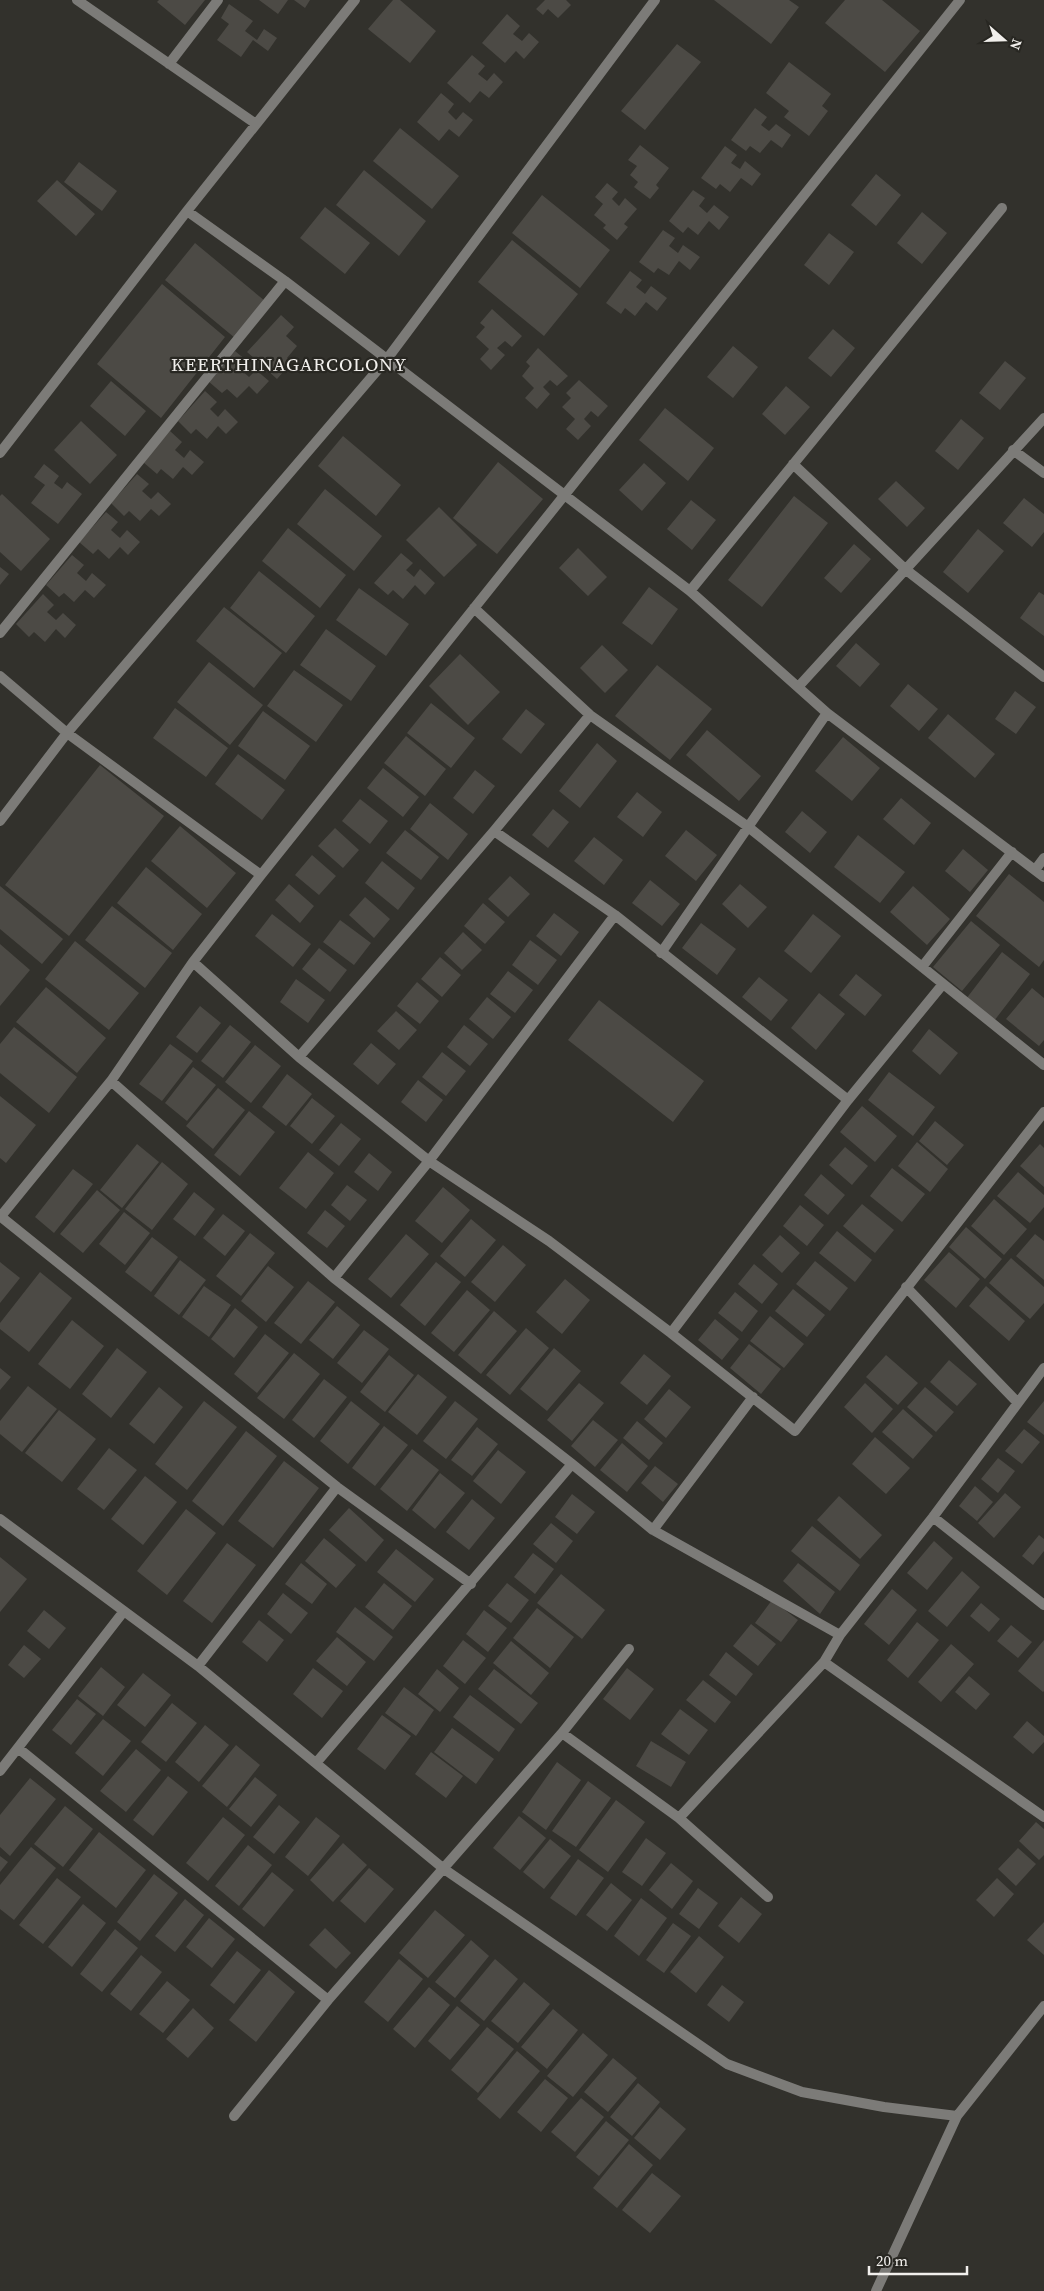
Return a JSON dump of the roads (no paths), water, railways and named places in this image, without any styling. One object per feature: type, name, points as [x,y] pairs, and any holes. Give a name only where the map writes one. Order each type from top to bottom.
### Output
[{"type":"street","points":[[77,0],[256,124]]},
{"type":"street","points":[[169,64],[218,0]]},
{"type":"street","points":[[0,453],[187,211],[355,0]]},
{"type":"street","points":[[0,821],[67,733],[387,359],[655,0]]},
{"type":"street","points":[[471,1584],[337,1487],[0,1216],[111,1081],[193,962],[261,875],[960,0]]},
{"type":"street","points":[[690,591],[1002,208]]},
{"type":"street","points":[[187,211],[285,281],[690,591],[799,686],[827,713],[1044,877]]},
{"type":"street","points":[[0,633],[285,281]]},
{"type":"street","points":[[799,686],[1044,418]]},
{"type":"street","points":[[1013,450],[1044,473]]},
{"type":"street","points":[[793,464],[905,569],[1044,677]]},
{"type":"street","points":[[474,608],[590,715],[747,826],[1044,1065]]},
{"type":"street","points":[[0,676],[67,733],[261,875]]},
{"type":"street","points":[[661,952],[827,713]]},
{"type":"street","points":[[299,1057],[494,831],[590,715]]},
{"type":"street","points":[[494,831],[615,916],[848,1100]]},
{"type":"street","points":[[922,967],[1012,852]]},
{"type":"street","points":[[1035,870],[1044,858]]},
{"type":"street","points":[[334,1278],[429,1161],[615,916]]},
{"type":"street","points":[[193,962],[299,1057],[429,1161],[549,1241],[795,1430],[1044,1112]]},
{"type":"street","points":[[671,1333],[848,1100],[943,984]]},
{"type":"street","points":[[111,1081],[334,1278],[572,1464],[653,1530],[840,1635]]},
{"type":"street","points":[[906,1287],[1018,1403]]},
{"type":"street","points":[[679,1818],[824,1662],[840,1635],[933,1517],[1044,1368]]},
{"type":"street","points":[[653,1530],[753,1397]]},
{"type":"street","points":[[316,1763],[572,1464]]},
{"type":"street","points":[[198,1666],[337,1487]]},
{"type":"street","points":[[933,1517],[1044,1605]]},
{"type":"street","points":[[0,1519],[198,1666],[444,1869],[727,2064],[802,2092],[884,2107],[957,2116]]},
{"type":"street","points":[[0,1771],[124,1611]]},
{"type":"street","points":[[234,2116],[328,2000],[562,1733],[629,1649]]},
{"type":"street","points":[[824,1662],[1044,1817]]},
{"type":"street","points":[[562,1733],[679,1818],[768,1897]]},
{"type":"street","points":[[18,1748],[328,2000]]},
{"type":"street","points":[[876,2291],[957,2116],[1044,2006]]},
{"type":"district","name":"KEERTHINAGARCOLONY","points":[[289,364]]}]
